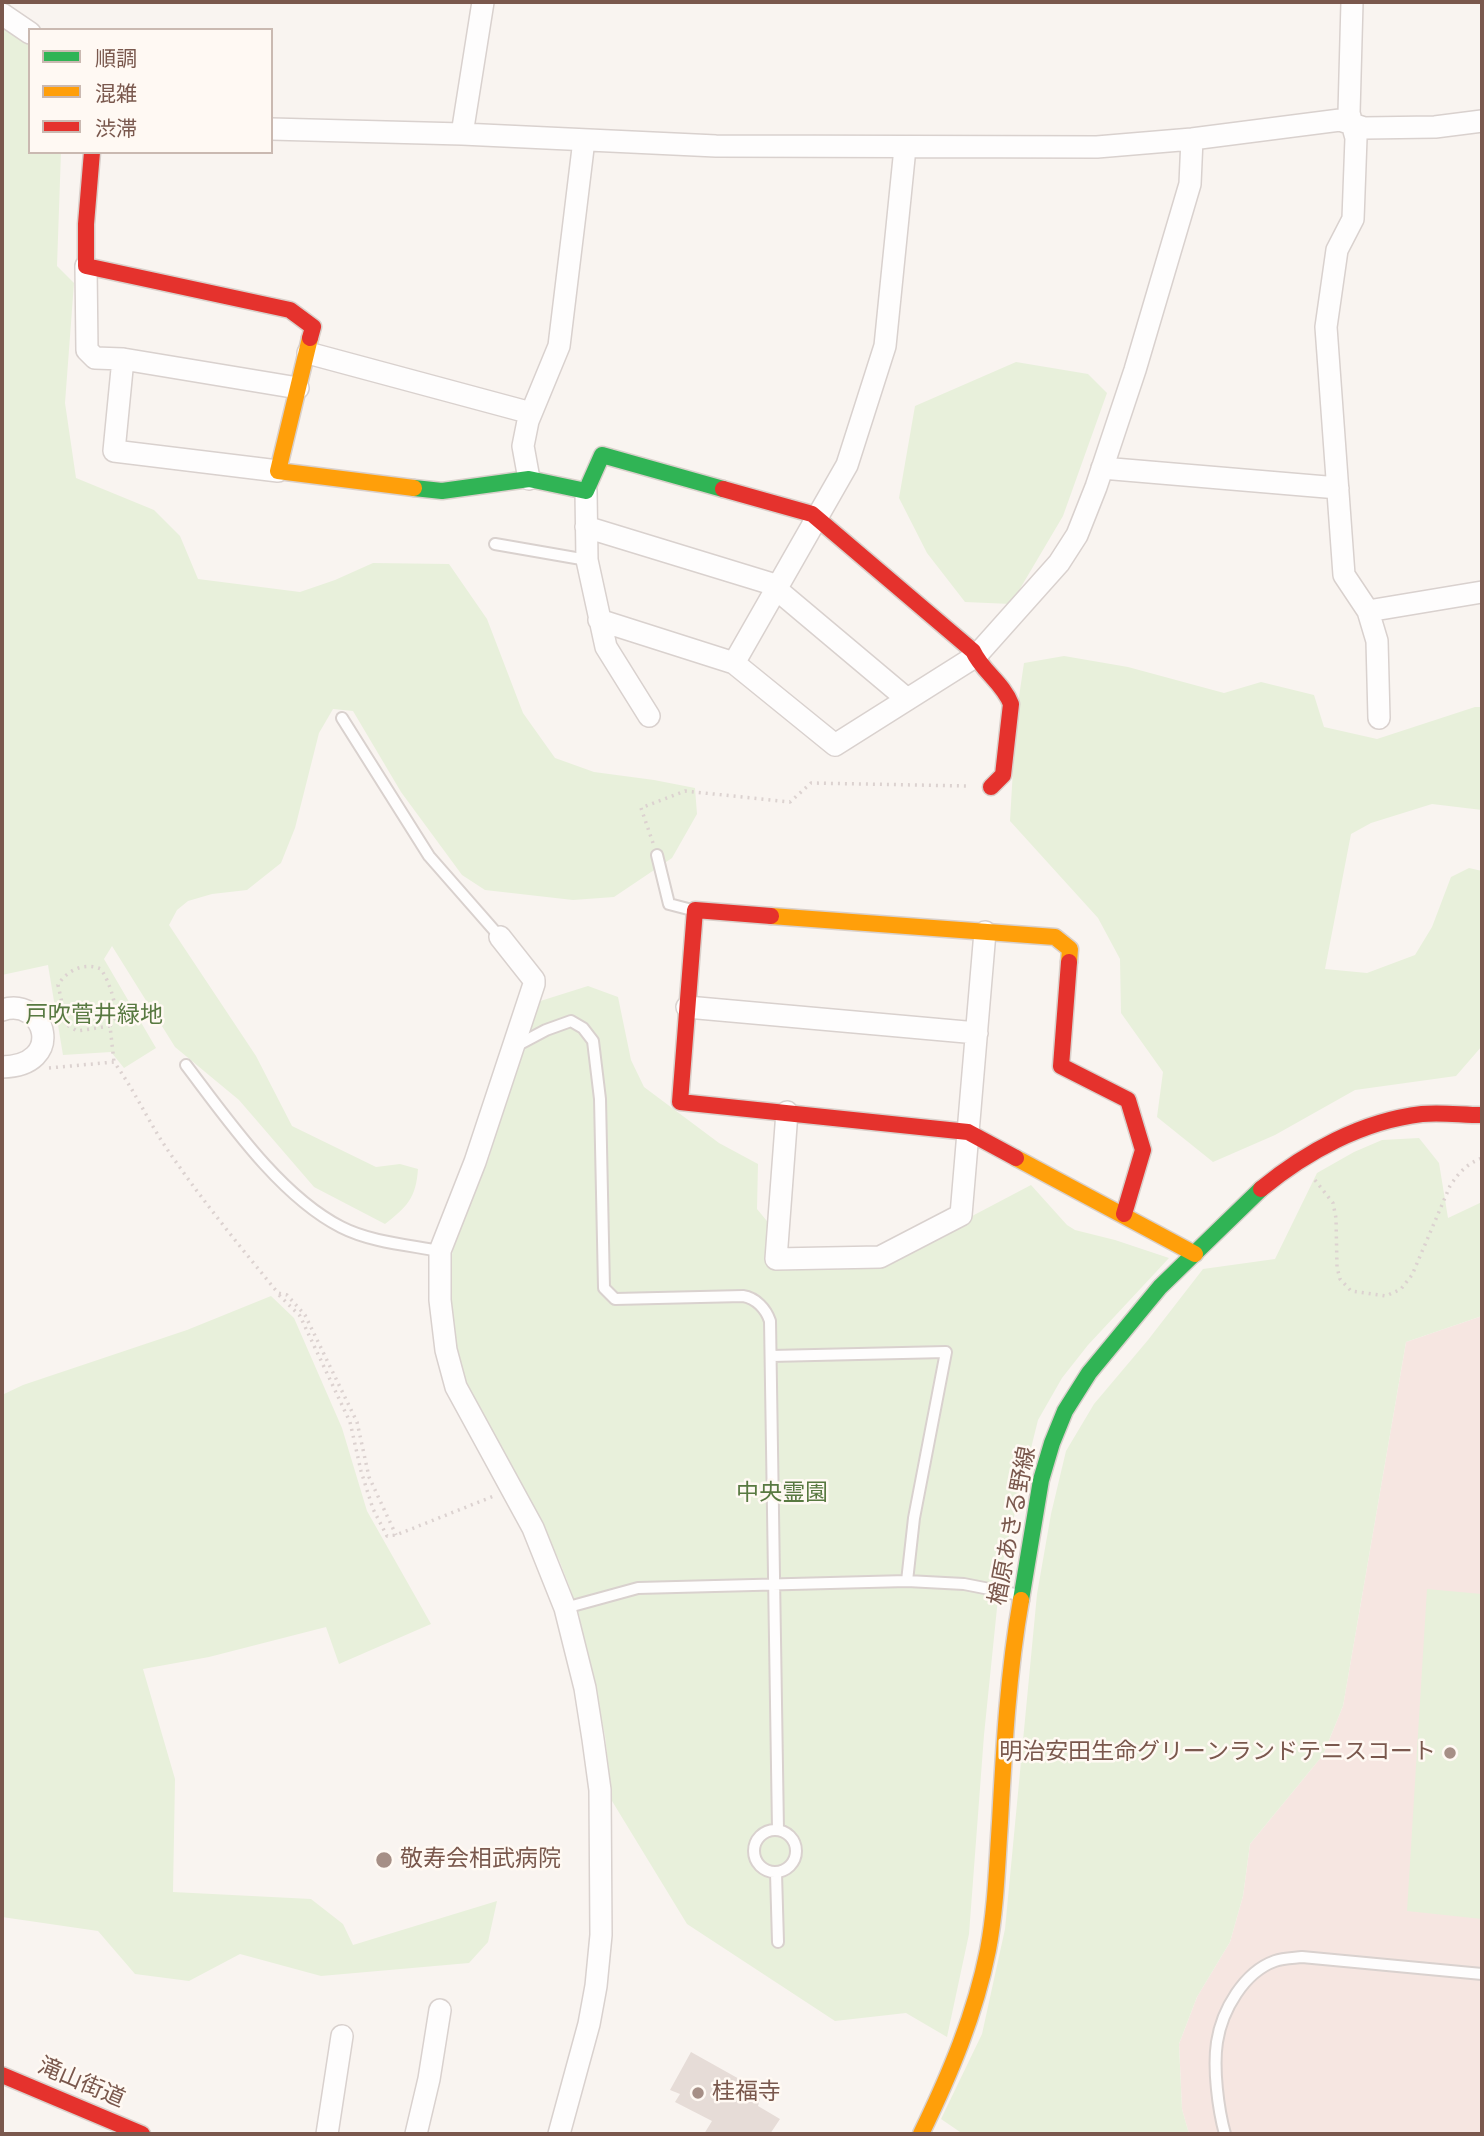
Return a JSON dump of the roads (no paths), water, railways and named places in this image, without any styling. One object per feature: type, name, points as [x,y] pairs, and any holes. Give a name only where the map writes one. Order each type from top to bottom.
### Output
[{"type":"main road","points":[[92,154],[86,224],[86,266],[290,310],[313,327],[278,471],[442,491],[529,479],[586,491],[602,455],[812,514],[976,656],[979,664],[1007,694],[1011,704],[1003,775],[991,787]]},
{"type":"main road","points":[[1124,1214],[1143,1150],[1129,1100],[1061,1066],[1070,948],[1055,937],[695,910],[680,1102],[968,1132],[1195,1254]]},
{"type":"main road","name":"楢原あきる野線","points":[[921,2134],[968,2028],[988,1951],[994,1914],[1005,1733],[1021,1595],[1041,1480],[1065,1411],[1089,1373],[1160,1287],[1261,1189],[1288,1167],[1357,1129],[1422,1114],[1482,1115]]},
{"type":"main road","name":"滝山街道","points":[[2,2075],[142,2134]]},
{"type":"street","points":[[462,134],[483,2]]},
{"type":"street","points":[[1352,2],[1349,113],[1356,138],[1353,219],[1337,250],[1326,327],[1344,575],[1368,611],[1377,641],[1379,718]]},
{"type":"street","points":[[2,14],[28,32]]},
{"type":"street","points":[[273,129],[462,134],[716,146],[1097,147],[1192,139],[1340,120],[1364,128],[1435,127],[1482,121]]},
{"type":"street","points":[[599,620],[734,663],[835,745],[976,656],[1059,563],[1077,535],[1135,370],[1190,184],[1192,139]]},
{"type":"street","points":[[529,479],[523,446],[531,413],[559,345],[584,140]]},
{"type":"street","points":[[734,663],[847,465],[885,346],[905,148]]},
{"type":"street","points":[[86,266],[87,350],[95,358],[123,359],[298,387]]},
{"type":"street","points":[[308,353],[531,413]]},
{"type":"street","points":[[123,359],[114,451],[278,471]]},
{"type":"street","points":[[1102,468],[1338,488]]},
{"type":"street","points":[[586,491],[587,560],[606,647],[649,716]]},
{"type":"street","points":[[586,527],[769,583],[907,699]]},
{"type":"street","points":[[1368,611],[1482,592]]},
{"type":"street","points":[[787,1112],[776,1259],[880,1257],[961,1215],[985,932]]},
{"type":"street","points":[[500,937],[534,980],[475,1162],[440,1251],[440,1300],[446,1350],[456,1387],[533,1528],[565,1608],[584,1688],[600,1790],[601,1935],[596,1986],[589,2024],[559,2134]]},
{"type":"street","points":[[2,1010],[15,1007],[32,1014],[41,1027],[43,1042],[30,1062],[2,1067]]},
{"type":"street","points":[[687,1007],[976,1033]]},
{"type":"street","points":[[416,2134],[429,2079],[440,2010]]},
{"type":"street","points":[[327,2134],[342,2036]]},
{"type":"lane","points":[[495,544],[587,560]]},
{"type":"lane","points":[[342,718],[429,856],[500,937]]},
{"type":"lane","points":[[657,855],[669,904],[695,910]]},
{"type":"lane","points":[[514,1047],[546,1030],[571,1021],[583,1028],[593,1041],[600,1099],[604,1289],[615,1299],[748,1297],[769,1316],[778,1830]]},
{"type":"lane","points":[[186,1065],[221,1112],[285,1185],[314,1210],[343,1228],[375,1238],[440,1251]]},
{"type":"lane","points":[[771,1356],[946,1352],[914,1518],[907,1581]]},
{"type":"lane","points":[[565,1608],[638,1588],[907,1581],[964,1584],[1021,1595]]},
{"type":"lane","points":[[778,1830],[791,1837],[797,1853],[790,1867],[776,1872],[760,1867],[754,1849],[764,1833],[778,1830]]},
{"type":"lane","points":[[776,1872],[778,1942]]},
{"type":"lane","points":[[1225,2134],[1217,2070],[1217,2042],[1225,2017],[1239,1989],[1253,1973],[1276,1961],[1302,1957],[1482,1974]]},
{"type":"place","name":"明治安田生命グリーンランドテニスコート","points":[[1450,1753]]},
{"type":"place","name":"敬寿会相武病院","points":[[384,1860]]},
{"type":"place","name":"桂福寺","points":[[698,2093]]},
{"type":"park label","name":"戸吹菅井緑地","points":[[94,1016]]},
{"type":"park label","name":"中央霊園","points":[[782,1494]]}]
